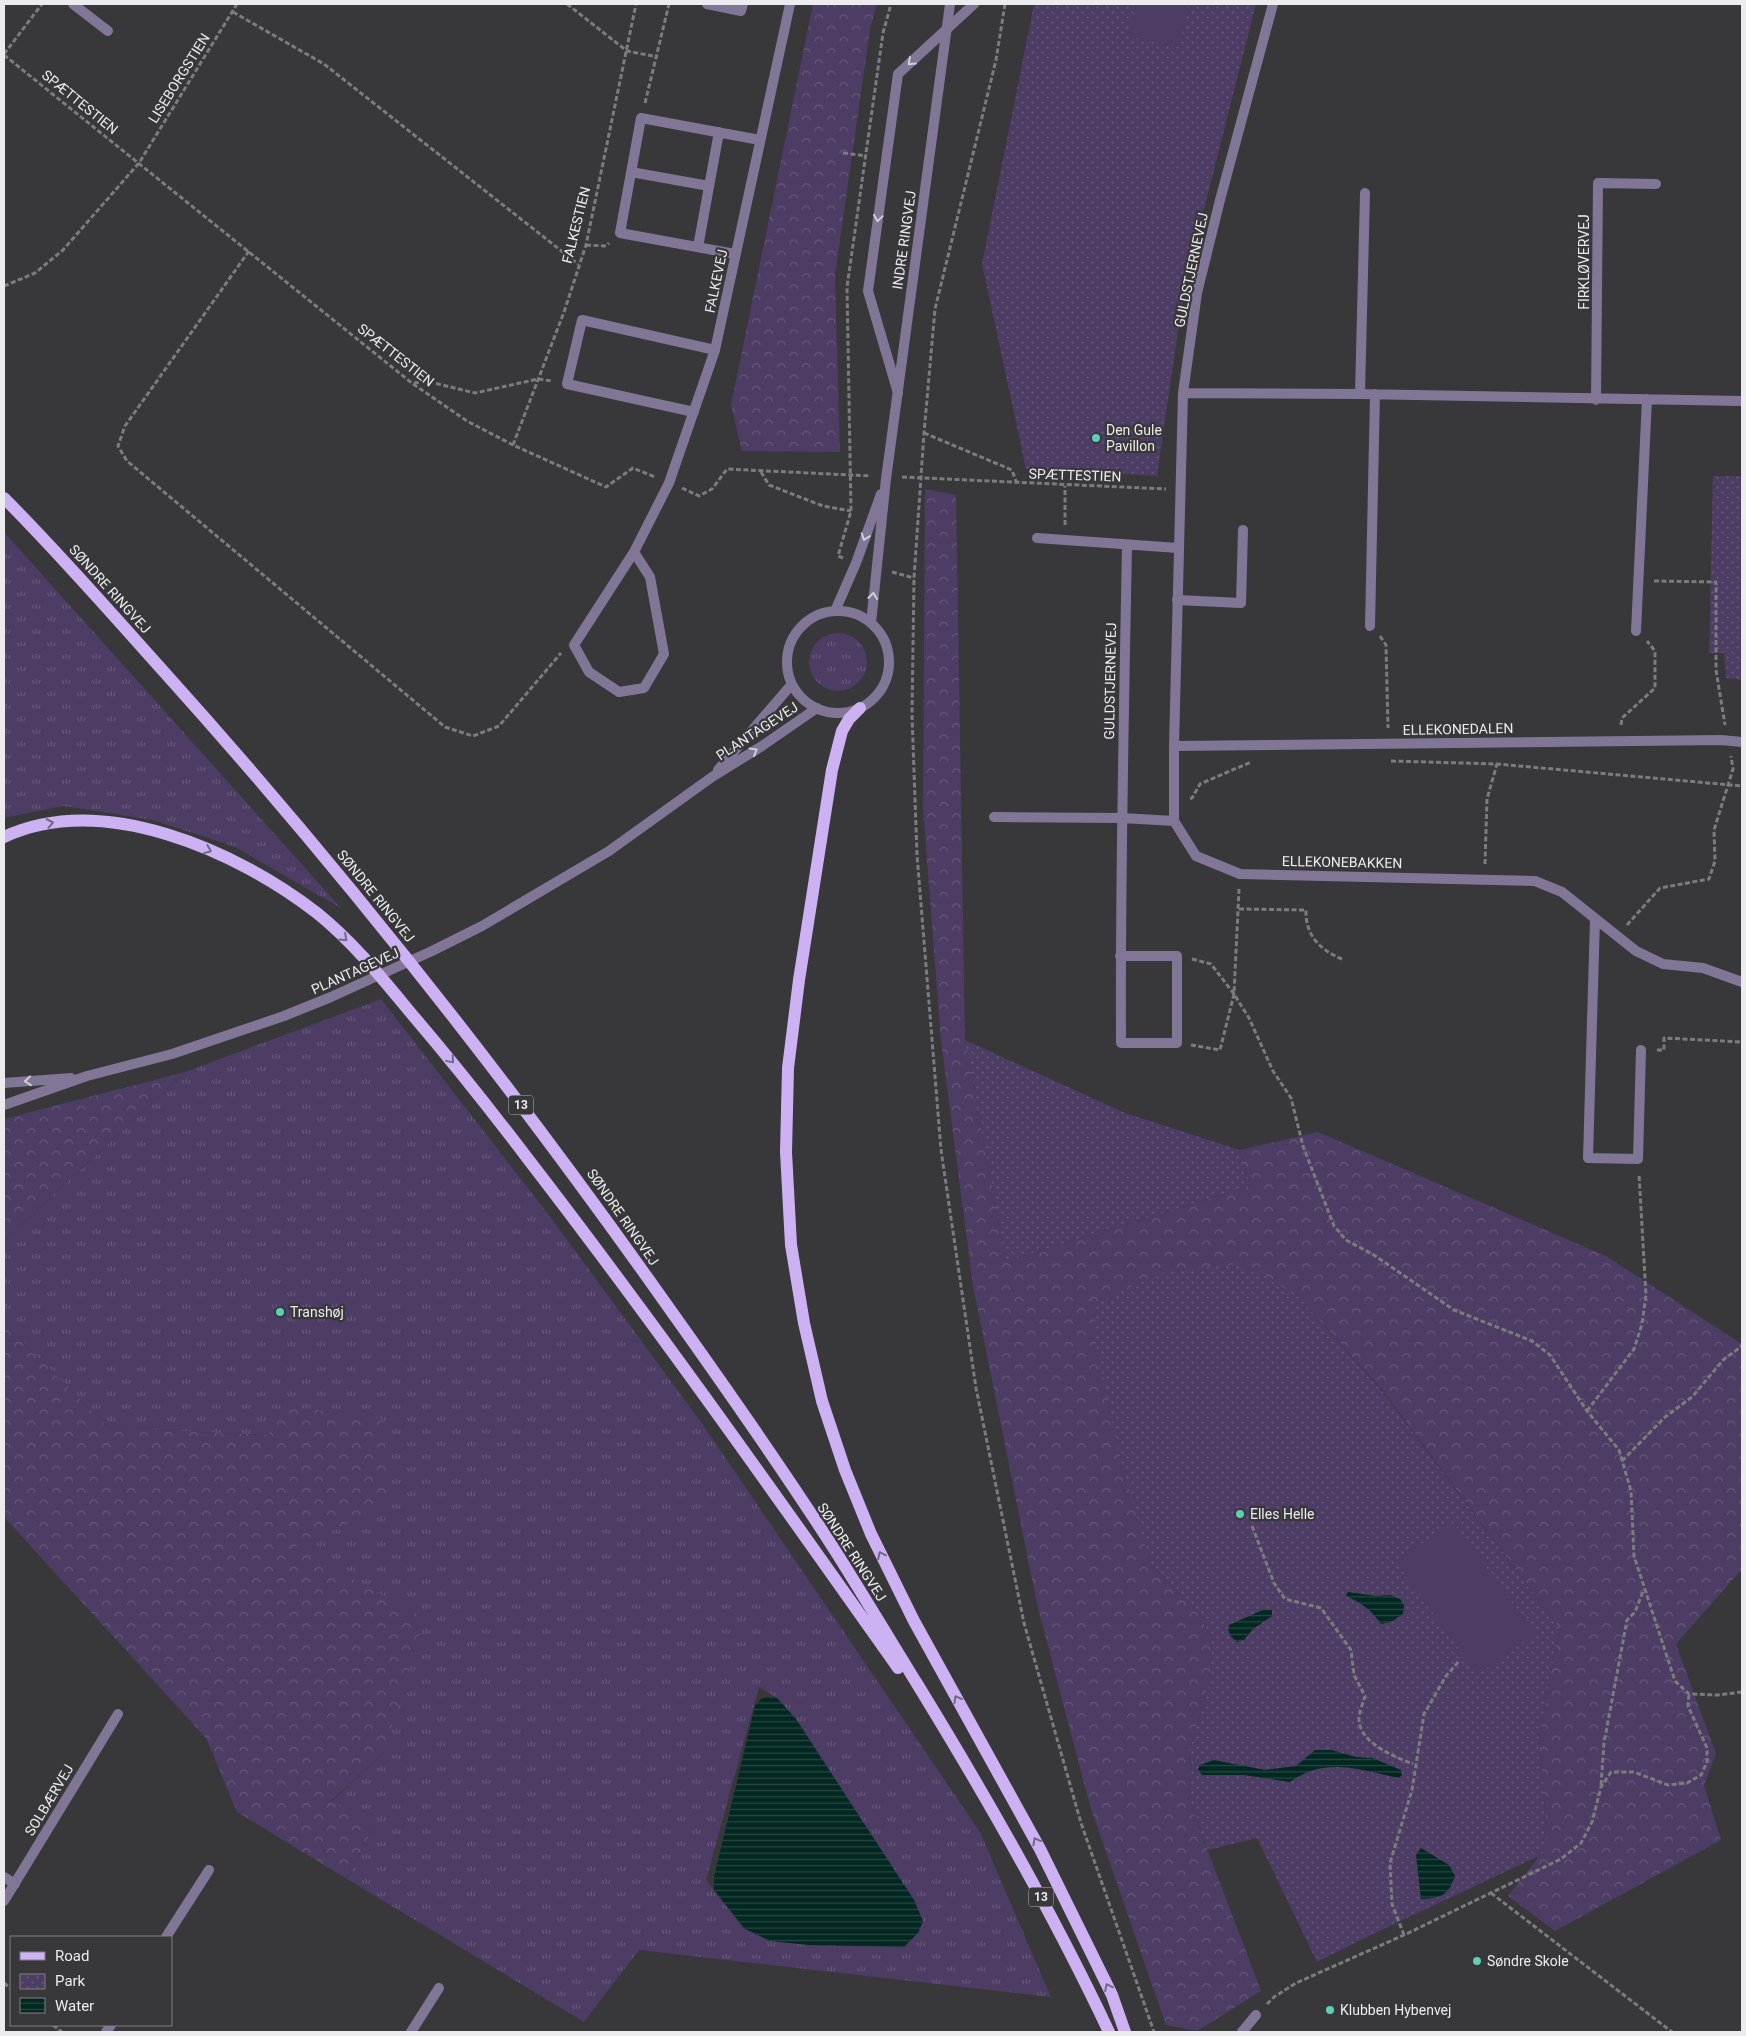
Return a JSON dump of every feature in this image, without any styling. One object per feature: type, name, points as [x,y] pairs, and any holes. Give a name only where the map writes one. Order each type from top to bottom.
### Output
[{"type":"main road","name":"SØNDRE RINGVEJ","points":[[4,498],[47,541],[229,744],[359,898],[475,1043],[583,1186],[712,1369],[834,1548],[967,1766],[1024,1865],[1071,1952],[1109,2032]]},
{"type":"main road","points":[[860,708],[849,719],[842,730],[832,770],[799,980],[788,1068],[786,1152],[791,1245],[804,1323],[822,1401],[845,1470],[871,1534],[914,1622],[1040,1849],[1112,1996],[1126,2032]]},
{"type":"main road","points":[[4,837],[32,827],[58,821],[87,820],[153,831],[220,855],[257,874],[317,914],[346,939],[370,964],[479,1094],[594,1244],[698,1386],[967,1766]]},
{"type":"street","points":[[73,4],[108,30]]},
{"type":"street","points":[[707,4],[741,11],[743,4]]},
{"type":"street","name":"FALKEVEJ","points":[[574,645],[634,552],[669,483],[715,350],[790,4]]},
{"type":"street","name":"INDRE RINGVEJ","points":[[871,623],[886,480],[950,4]]},
{"type":"street","points":[[898,393],[868,291],[898,74],[974,4]]},
{"type":"street","name":"GULDSTJERNEVEJ","points":[[1174,746],[1183,393],[1197,293],[1273,4]]},
{"type":"street","points":[[735,254],[620,233],[641,118],[760,140]]},
{"type":"street","points":[[698,247],[719,132]]},
{"type":"street","points":[[631,172],[709,186]]},
{"type":"street","name":"FIRKLØVERVEJ","points":[[1596,400],[1598,183],[1656,184]]},
{"type":"street","points":[[1360,394],[1365,193]]},
{"type":"street","points":[[694,412],[568,384],[582,320],[715,350]]},
{"type":"street","points":[[1183,393],[1375,394],[1596,400],[1742,401]]},
{"type":"street","points":[[1370,626],[1375,394]]},
{"type":"street","points":[[1636,630],[1647,399]]},
{"type":"street","name":"INDRE RINGVEJ","points":[[835,611],[856,562],[886,480]]},
{"type":"street","points":[[1177,600],[1241,603],[1243,530]]},
{"type":"street","points":[[1037,538],[1178,548]]},
{"type":"street","name":"GULDSTJERNEVEJ","points":[[1127,545],[1120,956],[1121,1043],[1177,1042]]},
{"type":"street","points":[[574,645],[589,672],[618,692],[644,688],[664,654],[650,577],[634,552]]},
{"type":"street","points":[[848,612],[860,616],[871,623],[881,634],[887,647],[889,661],[888,676],[882,689],[872,700],[860,708],[846,712],[831,713],[817,708],[802,698],[792,684],[788,672],[789,648],[794,636],[811,619],[822,613],[848,612]]},
{"type":"street","name":"PLANTAGEVEJ","points":[[712,777],[792,684]]},
{"type":"street","name":"PLANTAGEVEJ","points":[[4,1105],[87,1076],[172,1054],[284,1016],[378,976],[482,926],[608,851],[712,777],[762,746],[817,708]]},
{"type":"street","name":"ELLEKONEDALEN","points":[[1174,746],[1721,740],[1742,742]]},
{"type":"street","points":[[994,817],[1122,818],[1174,821],[1174,746]]},
{"type":"street","name":"ELLEKONEBAKKEN","points":[[1174,821],[1196,856],[1240,874],[1535,881],[1562,892],[1636,951],[1663,964],[1703,968],[1742,982]]},
{"type":"street","points":[[1595,919],[1588,1158],[1638,1159],[1641,1050]]},
{"type":"street","points":[[1120,956],[1177,956],[1177,1042]]},
{"type":"street","name":"PLANTAGEVEJ","points":[[4,1083],[87,1076]]},
{"type":"street","name":"SOLBÆRVEJ","points":[[4,1901],[118,1714]]},
{"type":"street","points":[[167,1936],[209,1870]]},
{"type":"street","points":[[4,1877],[15,1884]]},
{"type":"street","points":[[411,2032],[439,1988]]},
{"type":"street","points":[[1242,2032],[1256,2015]]},
{"type":"path","points":[[4,55],[42,4]]},
{"type":"path","name":"LISEBORGSTIEN","points":[[4,286],[35,273],[63,250],[138,163],[237,4]]},
{"type":"path","points":[[567,4],[627,51],[658,57]]},
{"type":"path","name":"FALKESTIEN","points":[[513,444],[564,312],[578,264],[586,245],[636,4]]},
{"type":"path","points":[[641,118],[658,57],[669,4]]},
{"type":"path","points":[[1005,4],[996,60],[935,309],[914,578],[912,715],[917,855],[941,1150],[976,1388],[1024,1623],[1081,1823],[1154,2032]]},
{"type":"path","points":[[233,12],[324,64],[578,264]]},
{"type":"path","name":"SPÆTTESTIEN","points":[[4,55],[413,384],[467,421],[606,487],[633,468],[699,496],[712,489],[726,469],[825,474]]},
{"type":"path","points":[[843,152],[886,159]]},
{"type":"path","points":[[586,245],[606,246],[620,233]]},
{"type":"path","points":[[249,251],[126,426],[118,446],[126,461],[444,727],[473,736],[499,726],[561,653],[574,645]]},
{"type":"path","points":[[413,384],[426,381],[475,393],[538,379],[568,384]]},
{"type":"path","points":[[924,433],[1012,470],[1017,484]]},
{"type":"path","points":[[761,471],[769,484],[823,506],[851,511]]},
{"type":"path","name":"SPÆTTESTIEN","points":[[969,480],[1017,484],[1181,490]]},
{"type":"path","points":[[1064,541],[1065,486]]},
{"type":"path","points":[[876,569],[914,578]]},
{"type":"path","points":[[1638,581],[1716,582],[1716,670]]},
{"type":"path","points":[[1370,626],[1386,645],[1388,744]]},
{"type":"path","points":[[1622,718],[1655,688],[1655,651],[1636,630]]},
{"type":"path","points":[[1174,803],[1192,798],[1200,784],[1255,760]]},
{"type":"path","points":[[1390,761],[1497,764],[1742,786]]},
{"type":"path","points":[[1485,879],[1487,798],[1497,764]]},
{"type":"path","points":[[1616,936],[1660,888],[1709,879],[1715,861],[1714,830]]},
{"type":"path","points":[[1177,1042],[1220,1050],[1234,994],[1240,874]]},
{"type":"path","points":[[1239,909],[1306,910],[1306,920],[1313,937],[1327,952],[1342,959]]},
{"type":"path","points":[[1177,956],[1211,964],[1234,994],[1249,1018],[1273,1071],[1292,1098],[1303,1146],[1334,1226],[1346,1240],[1374,1255],[1454,1310],[1532,1341],[1550,1355],[1587,1411],[1619,1450],[1631,1491],[1634,1556],[1675,1681],[1689,1694],[1718,1695],[1742,1692]]},
{"type":"path","points":[[1641,1050],[1664,1050],[1664,1038],[1742,1042]]},
{"type":"path","points":[[1587,1411],[1634,1348],[1642,1324],[1646,1294],[1638,1159]]},
{"type":"path","points":[[1622,1461],[1665,1417],[1692,1397],[1723,1360],[1742,1346]]},
{"type":"path","points":[[1252,1526],[1274,1583],[1285,1599],[1320,1608],[1350,1650],[1354,1675],[1365,1696],[1359,1719],[1362,1732],[1386,1753],[1413,1764]]},
{"type":"path","points":[[1256,2015],[1274,1997],[1296,1983],[1404,1935],[1561,1859],[1581,1844],[1592,1822],[1601,1787],[1604,1743],[1627,1620],[1635,1612],[1645,1588]]},
{"type":"path","points":[[1404,1935],[1392,1904],[1390,1863],[1412,1790],[1424,1714],[1446,1676],[1460,1660]]},
{"type":"path","points":[[1601,1787],[1611,1772],[1634,1772],[1668,1785],[1687,1783],[1701,1775],[1707,1762],[1707,1748],[1688,1706],[1689,1694]]},
{"type":"path","points":[[1491,1893],[1672,2032]]},
{"type":"green space","points":[[813,4],[877,4],[870,30],[835,275],[840,452],[742,451],[731,405]]},
{"type":"green space","points":[[1034,4],[1256,4],[1185,284],[1157,476],[1026,469],[982,264]]},
{"type":"green space","points":[[1136,4],[1189,4],[1179,47],[1129,36]]},
{"type":"green space","points":[[1713,476],[1742,476],[1742,680],[1726,678],[1724,653],[1709,653]]},
{"type":"green space","points":[[925,489],[956,495],[965,1040],[1006,1261],[1250,1186],[1240,1150],[1318,1132],[1606,1256],[1742,1344],[1742,1569],[1676,1644],[1716,1754],[1704,1785],[1721,1840],[1555,1931],[1508,1896],[1548,1845],[1539,1738],[1559,1628],[1383,1391],[1295,1293],[1151,1565],[1200,1614],[1212,1646],[1209,1683],[1191,1746],[1189,1801],[1261,1991],[1197,2031],[1166,2025],[1090,1806],[1037,1604],[973,1286],[941,1041],[923,809]]},
{"type":"green space","points":[[4,532],[341,908],[235,847],[153,820],[63,806],[4,818]]},
{"type":"green space","points":[[832,633],[844,633],[854,637],[863,646],[867,668],[859,683],[844,691],[832,691],[822,687],[813,678],[809,668],[809,656],[813,646],[822,637]]},
{"type":"green space","points":[[381,999],[548,1214],[701,1422],[980,1832],[1051,1997],[639,1950],[584,2022],[347,1879],[373,1828],[331,1802],[384,1752],[293,1548],[268,1435],[109,1428],[4,1323],[4,1241],[185,1072]],"holes":[[[759,1687],[777,1698],[744,1929],[706,1880]]]},
{"type":"green space","points":[[965,1040],[1125,1113],[1240,1150],[1250,1186],[1006,1261]]},
{"type":"green space","points":[[185,1072],[4,1241],[4,1119]]},
{"type":"green space","points":[[1236,1264],[1295,1293],[1382,1391],[1559,1628],[1539,1738],[1548,1845],[1541,1855],[1317,1962],[1257,1838],[1208,1850],[1189,1801],[1191,1746],[1209,1683],[1212,1646],[1200,1614],[1151,1565],[1119,1453],[1094,1333],[1097,1303],[1159,1273]]},
{"type":"green space","points":[[4,1323],[109,1428],[268,1435],[286,1406],[383,1419],[389,1506],[294,1548],[424,1618],[384,1752],[331,1801],[373,1828],[347,1879],[237,1812],[206,1738],[4,1517]]},
{"type":"green space","points":[[1454,1523],[1535,1634],[1478,1674],[1395,1561]]},
{"type":"water","points":[[1348,1592],[1376,1596],[1391,1595],[1400,1599],[1404,1605],[1403,1614],[1391,1622],[1381,1624],[1366,1607],[1346,1596]]},
{"type":"water","points":[[1263,1610],[1272,1610],[1272,1616],[1253,1629],[1244,1640],[1237,1642],[1231,1637],[1229,1625]]},
{"type":"water","points":[[766,1697],[777,1698],[796,1719],[914,1900],[923,1921],[918,1933],[904,1947],[808,1945],[770,1941],[745,1929],[714,1890],[714,1877],[755,1706],[761,1699]]},
{"type":"water","points":[[1315,1750],[1332,1750],[1356,1757],[1373,1758],[1401,1770],[1402,1775],[1399,1778],[1356,1769],[1330,1767],[1303,1774],[1290,1782],[1244,1775],[1202,1775],[1198,1769],[1200,1765],[1214,1760],[1265,1770],[1296,1766]]},
{"type":"water","points":[[1421,1848],[1449,1865],[1455,1876],[1450,1888],[1439,1897],[1421,1899],[1416,1855]]},
{"type":"place","name":"Den Gule Pavillon","points":[[1096,438]]},
{"type":"place","name":"Transhøj","points":[[280,1312]]},
{"type":"place","name":"Elles Helle","points":[[1240,1514]]},
{"type":"place","name":"Søndre Skole","points":[[1477,1961]]},
{"type":"place","name":"Klubben Hybenvej","points":[[1330,2010]]}]
